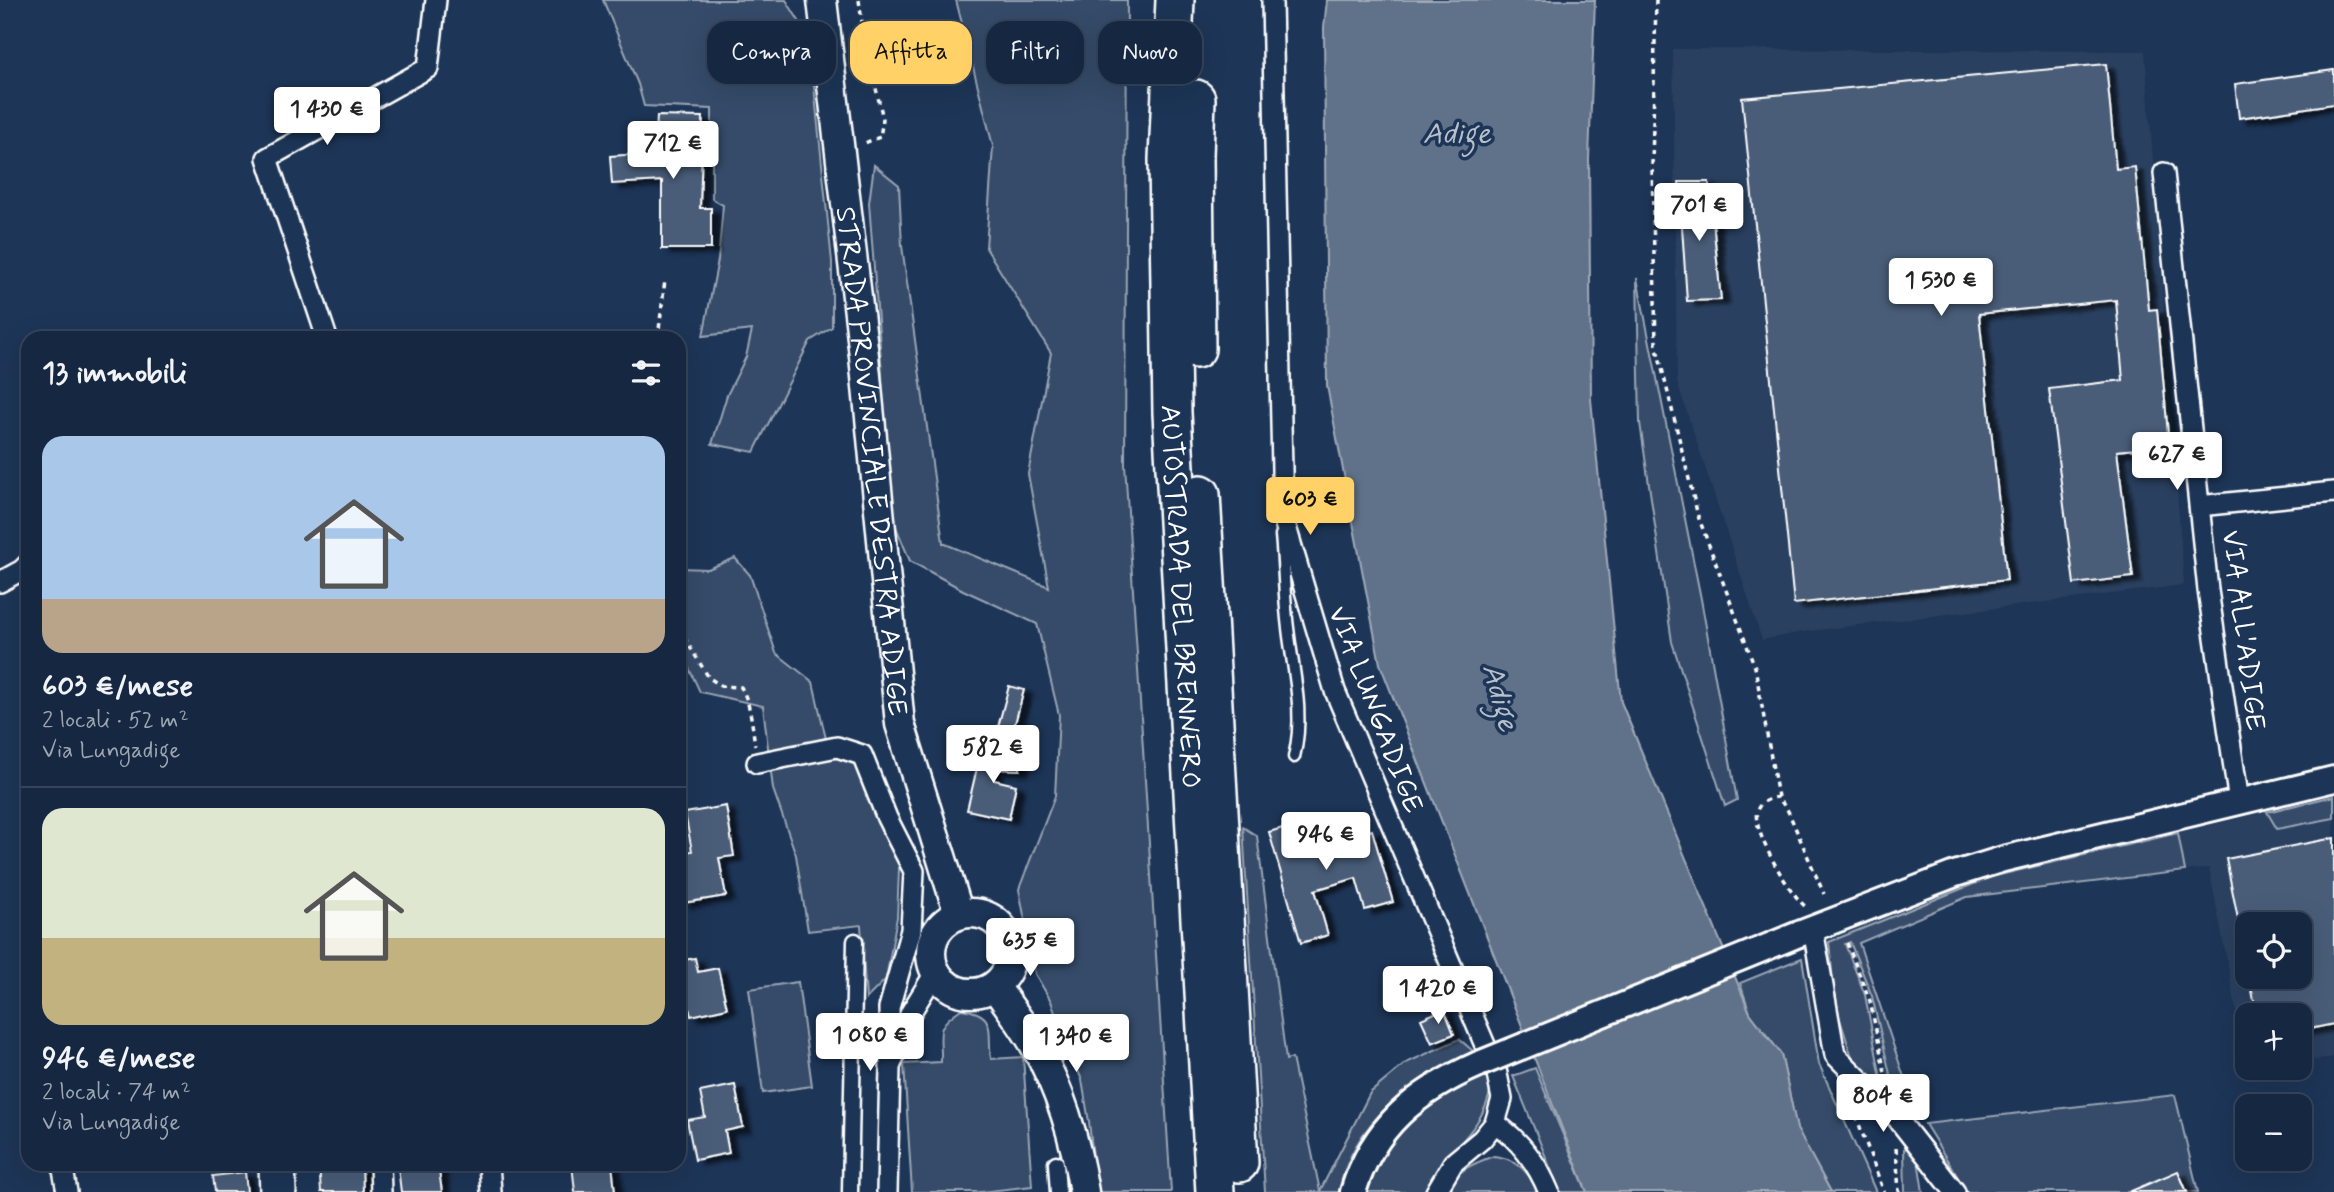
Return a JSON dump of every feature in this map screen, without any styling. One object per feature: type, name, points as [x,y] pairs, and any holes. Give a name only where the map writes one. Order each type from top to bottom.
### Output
[{"type":"highway","name":"AUTOSTRADA DEL BRENNERO","points":[[1175,0],[1168,159],[1172,413],[1215,1192]]},
{"type":"highway","name":"AUTOSTRADA DEL BRENNERO","points":[[1200,0],[1194,156],[1197,433],[1241,1192]]},
{"type":"main road","name":"STRADA PROVINCIALE DESTRA ADIGE","points":[[822,0],[863,356],[900,724],[959,914]]},
{"type":"main road","points":[[975,913],[991,918],[1003,929],[1010,943],[1011,959],[1006,974],[995,986],[973,994],[951,989],[935,973],[930,956],[933,938],[943,923],[959,914],[975,913]]},
{"type":"main road","points":[[995,986],[1038,1049],[1062,1104],[1078,1153],[1084,1192]]},
{"type":"street","points":[[324,331],[267,158],[428,68],[436,0]]},
{"type":"street","name":"VIA LUNGADIGE","points":[[1272,0],[1283,517],[1335,691],[1502,1099],[1495,1123]]},
{"type":"street","name":"VIA ALL'ADIGE","points":[[2164,173],[2208,590],[2239,802]]},
{"type":"street","points":[[2199,506],[2334,492]]},
{"type":"street","points":[[0,582],[21,571]]},
{"type":"street","points":[[757,763],[837,747],[862,755],[887,818],[914,871],[911,930],[889,1008],[887,1192]]},
{"type":"street","points":[[1353,1192],[1362,1164],[1372,1146],[1390,1124],[1414,1101],[1454,1075],[1487,1060],[1955,874],[2003,859],[2334,779]]},
{"type":"street","points":[[1806,931],[1835,1055],[1893,1113],[1955,1192]]},
{"type":"street","points":[[850,1192],[855,940]]},
{"type":"street","points":[[890,1067],[911,1012],[935,973]]},
{"type":"street","points":[[1436,1192],[1453,1163],[1482,1139],[1495,1123],[1513,1135],[1525,1149],[1549,1192]]},
{"type":"street","points":[[1056,1163],[1058,1192]]},
{"type":"street","points":[[63,1171],[66,1192]]},
{"type":"street","points":[[269,1171],[270,1192]]},
{"type":"street","points":[[285,1171],[286,1192]]},
{"type":"street","points":[[380,1171],[381,1192]]},
{"type":"street","points":[[490,1171],[491,1192]]},
{"type":"lane","points":[[1283,517],[1280,528],[1287,627],[1300,734],[1294,757]]},
{"type":"path","points":[[839,148],[866,144],[880,137],[883,119],[864,36],[859,0]]},
{"type":"path","points":[[1656,0],[1652,166],[1656,344],[1698,516],[1755,667],[1778,797],[1788,811],[1824,894]]},
{"type":"path","points":[[659,331],[665,280]]},
{"type":"path","points":[[686,640],[709,678],[722,686],[741,687],[751,716],[757,763]]},
{"type":"path","points":[[1847,943],[1870,1001],[1893,1113],[1899,1192]]},
{"type":"path","points":[[1835,1055],[1884,1192]]},
{"type":"shaded area","points":[[603,0],[786,0],[799,21],[707,21],[707,84],[814,84],[832,262],[832,327],[810,341],[754,452],[712,444],[727,395],[746,357],[752,330],[703,336],[718,260],[723,205],[712,199],[712,109],[644,106],[638,84]]},
{"type":"shaded area","points":[[956,0],[1127,0],[1127,21],[1098,21],[1098,84],[1127,84],[1125,464],[1171,1192],[1097,1192],[1082,1080],[1051,1001],[1035,974],[1019,889],[1055,796],[1059,715],[1037,624],[963,590],[910,561],[887,505],[882,373],[869,203],[874,165],[899,185],[902,246],[943,543],[1049,587],[1028,474],[1051,353],[986,248],[993,146],[972,63],[972,21],[961,21]]},
{"type":"shaded area","points":[[1673,49],[2145,51],[2184,585],[1802,632],[1762,640],[1677,382]],"holes":[[[2106,64],[2114,151],[1749,185],[1742,98]],[[1754,206],[2147,296],[1766,335]],[[2158,309],[2169,446],[2129,450],[2117,313]],[[1981,335],[2007,580],[1794,604],[1767,358]],[[2108,382],[2133,576],[2075,584],[2050,389]]]},
{"type":"shaded area","points":[[1637,278],[1701,599],[1737,800],[1725,806],[1672,642],[1640,423]]},
{"type":"shaded area","points":[[735,558],[750,575],[776,653],[813,682],[826,739],[871,751],[900,845],[897,917],[886,979],[866,999],[861,925],[808,931],[796,855],[773,789],[763,706],[700,692],[686,662],[686,568],[708,569]]},
{"type":"shaded area","points":[[2334,796],[2334,838],[2226,859],[2236,912],[2235,989],[2252,989],[2254,1003],[2235,1003],[2209,868],[2185,871],[2178,833]]},
{"type":"shaded area","points":[[2334,796],[2334,818],[2277,829],[2267,812]]},
{"type":"shaded area","points":[[1243,827],[1257,836],[1286,1060],[1292,1058],[1320,1191],[1370,1093],[1406,1063],[1459,1039],[1473,1051],[1407,1090],[1371,1123],[1346,1166],[1339,1192],[1265,1192]]},
{"type":"shaded area","points":[[2178,833],[2185,871],[1967,897],[1859,943],[1906,1083],[1920,1114],[1905,1119],[1898,1109],[1872,996],[1850,942],[1845,944],[1865,995],[1884,1094],[1854,1061],[1839,1016],[1829,942],[1991,877]]},
{"type":"shaded area","points":[[1802,958],[1819,1064],[1876,1192],[1831,1192],[1797,1130],[1781,1054],[1750,1013],[1740,983]]},
{"type":"shaded area","points":[[798,982],[812,1086],[763,1093],[749,989]]},
{"type":"shaded area","points":[[961,1009],[973,1011],[986,1019],[990,1032],[991,1059],[1023,1057],[1032,1186],[981,1192],[912,1192],[904,1064],[941,1062],[941,1031],[946,1021]]},
{"type":"shaded area","points":[[2334,1024],[2334,1057],[2312,1060],[2312,1029]]},
{"type":"shaded area","points":[[1535,1068],[1587,1192],[1560,1192],[1513,1076]]},
{"type":"shaded area","points":[[1489,1073],[1490,1093],[1484,1110],[1440,1167],[1426,1192],[1364,1192],[1382,1153],[1416,1115],[1445,1092]]},
{"type":"shaded area","points":[[2175,1095],[2198,1192],[1967,1192],[1925,1124]]},
{"type":"shaded area","points":[[1907,1148],[1918,1160],[1923,1192],[1905,1192],[1904,1149]]},
{"type":"shaded area","points":[[1494,1156],[1515,1163],[1531,1179],[1538,1192],[1446,1192],[1459,1173]]},
{"type":"water","name":"Adige","points":[[1327,0],[1595,0],[1589,159],[1591,399],[1621,702],[1750,1013],[1781,1054],[1797,1129],[1831,1192],[1587,1192],[1380,664],[1327,386],[1324,27]]},
{"type":"building","points":[[2106,64],[2116,169],[2135,167],[2149,310],[2157,309],[2169,446],[2117,451],[2133,577],[2074,584],[2049,389],[2123,380],[2116,300],[1979,314],[2007,580],[1794,604],[1742,98]]},
{"type":"building","points":[[2334,70],[2334,104],[2239,118],[2235,84]]},
{"type":"building","points":[[657,116],[703,117],[700,208],[711,208],[711,249],[662,249],[662,181],[612,184],[610,156],[655,153]]},
{"type":"building","points":[[1679,182],[1709,182],[1721,300],[1687,301]]},
{"type":"building","points":[[1009,686],[1024,690],[1010,742],[995,738]]},
{"type":"building","points":[[972,753],[1021,755],[1020,770],[994,769],[994,780],[1016,785],[1009,819],[967,810],[977,768],[972,768]]},
{"type":"building","points":[[726,806],[734,856],[719,858],[726,896],[686,903],[686,852],[692,851],[686,813]]},
{"type":"building","points":[[1317,818],[1325,844],[1372,830],[1393,902],[1365,910],[1356,878],[1315,890],[1328,935],[1301,943],[1269,832]]},
{"type":"building","points":[[2334,838],[2334,1024],[2312,1029],[2312,1003],[2255,1003],[2252,989],[2312,989],[2312,912],[2237,912],[2226,859]]},
{"type":"building","points":[[695,958],[698,972],[718,968],[727,1008],[691,1016],[686,996],[686,960]]},
{"type":"building","points":[[1444,1009],[1454,1034],[1432,1043],[1421,1019]]},
{"type":"building","points":[[735,1085],[743,1127],[725,1131],[729,1153],[695,1160],[687,1120],[705,1117],[700,1092]]},
{"type":"building","points":[[320,1171],[362,1171],[363,1192],[321,1192]]},
{"type":"building","points":[[398,1171],[439,1171],[442,1192],[401,1192]]},
{"type":"building","points":[[573,1171],[613,1171],[615,1192],[575,1192]]},
{"type":"building","points":[[2178,1171],[2187,1192],[2129,1192]]},
{"type":"building","points":[[245,1172],[247,1192],[215,1192],[213,1176]]}]
